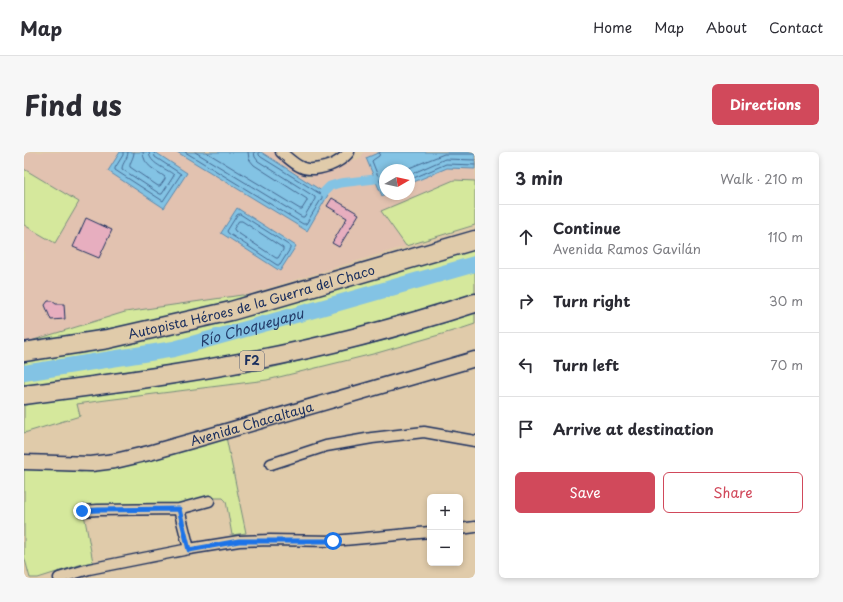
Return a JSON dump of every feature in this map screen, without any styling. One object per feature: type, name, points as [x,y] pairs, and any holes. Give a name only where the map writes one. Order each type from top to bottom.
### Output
[{"type":"highway","name":"Autopista Héroes de la Guerra del Chaco","points":[[24,352],[108,339],[231,311],[475,240]]},
{"type":"highway","name":"F2","points":[[24,395],[155,378],[256,360],[349,339],[475,303]]},
{"type":"street","points":[[281,152],[301,167],[307,169],[319,168],[337,163],[349,152]]},
{"type":"street","name":"Avenida Chacaltaya","points":[[24,462],[91,464],[128,458],[475,359]]},
{"type":"street","points":[[271,464],[326,446],[372,438],[424,432],[475,441]]},
{"type":"street","points":[[82,511],[179,509],[209,501]]},
{"type":"street","points":[[179,509],[189,550]]},
{"type":"street","points":[[463,529],[475,527]]},
{"type":"street","points":[[59,578],[88,573],[189,550],[239,541],[333,541],[427,532]]},
{"type":"shaded area","points":[[24,152],[275,152],[309,179],[312,175],[351,160],[360,159],[364,152],[475,152],[475,225],[245,295],[125,312],[24,343]]},
{"type":"green space","points":[[24,169],[79,202],[55,243],[24,225]]},
{"type":"green space","points":[[454,180],[475,181],[475,225],[406,246],[381,211],[407,200],[415,200],[415,197]]},
{"type":"green space","points":[[475,248],[475,258],[174,343],[24,367],[24,360]]},
{"type":"green space","points":[[475,269],[475,295],[346,333],[257,353],[24,386],[24,379],[177,355]]},
{"type":"green space","points":[[242,295],[253,297],[162,319],[24,344],[125,312]]},
{"type":"green space","points":[[475,312],[475,324],[463,328],[377,353],[267,380],[77,404],[80,416],[24,433],[24,404],[270,368],[390,339]]},
{"type":"green space","points":[[226,437],[246,533],[232,535],[226,501],[223,498],[208,498],[179,505],[83,509],[93,562],[38,578],[30,578],[24,556],[24,467],[81,472],[114,466]]},
{"type":"water","points":[[120,152],[155,152],[187,173],[164,208],[108,171]]},
{"type":"water","points":[[177,152],[261,152],[328,195],[307,231]]},
{"type":"water","points":[[380,152],[475,152],[475,169],[447,168],[415,181],[415,164],[379,164],[379,189],[366,158]]},
{"type":"water","points":[[237,208],[296,246],[280,271],[221,233]]},
{"type":"building","points":[[332,198],[359,214],[339,247],[332,243],[347,218],[327,206]]},
{"type":"building","points":[[86,218],[112,230],[99,258],[73,247]]},
{"type":"building","points":[[48,301],[52,301],[56,304],[64,304],[65,319],[51,320],[45,305]]},
{"type":"waterway","points":[[324,192],[330,186],[340,183],[375,179]]},
{"type":"waterway","name":"Río Choqueyapu","points":[[24,373],[174,349],[475,264]]},
{"type":"route","points":[[82,511],[179,509],[189,550],[239,541],[333,541]]}]
